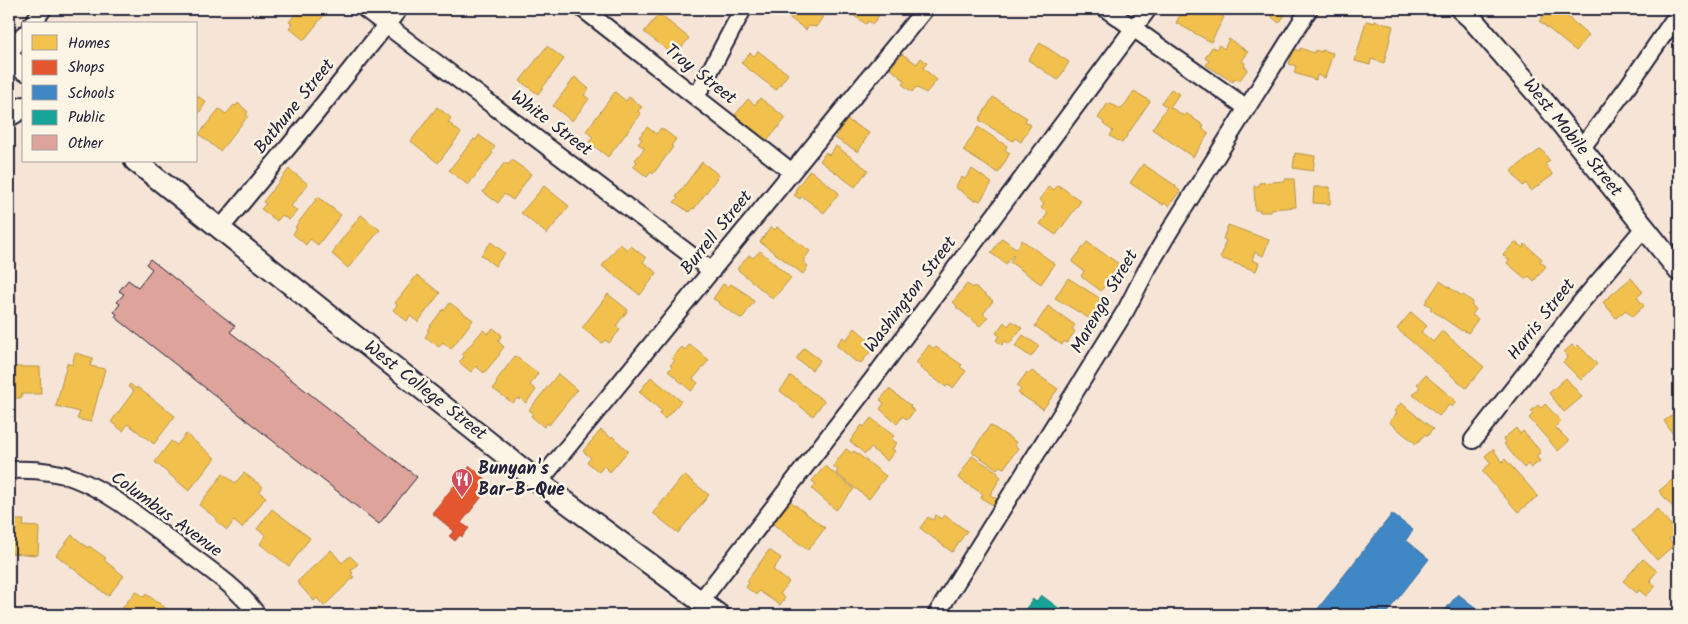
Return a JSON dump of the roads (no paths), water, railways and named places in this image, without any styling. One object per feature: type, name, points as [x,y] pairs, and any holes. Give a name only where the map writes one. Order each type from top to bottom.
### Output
[{"type":"street","points":[[34,22],[44,9]]},
{"type":"street","name":"White Street","points":[[365,9],[712,271]]},
{"type":"street","name":"Bathune Street","points":[[220,229],[309,122],[399,9]]},
{"type":"street","name":"Troy Street","points":[[583,9],[792,172]]},
{"type":"street","points":[[696,97],[743,9]]},
{"type":"street","name":"Burrell Street","points":[[539,482],[925,9]]},
{"type":"street","points":[[1106,9],[1246,108]]},
{"type":"street","name":"Washington Street","points":[[700,602],[874,379],[1148,9]]},
{"type":"street","name":"Marengo Street","points":[[936,615],[1126,310],[1164,240],[1309,9]]},
{"type":"street","name":"West Mobile Street","points":[[1461,9],[1545,103],[1679,271]]},
{"type":"street","points":[[1581,148],[1628,86],[1679,12]]},
{"type":"street","points":[[9,53],[22,37]]},
{"type":"street","points":[[9,58],[22,68]]},
{"type":"street","points":[[9,116],[22,108]]},
{"type":"street","name":"West College Street","points":[[136,162],[539,482],[719,615]]},
{"type":"street","name":"Harris Street","points":[[1473,440],[1582,300],[1644,228]]},
{"type":"street","name":"Columbus Avenue","points":[[9,470],[32,469],[75,478],[115,499],[205,566],[238,593],[257,615]]},
{"type":"place","name":"Bunyan's Bar-B-Que","points":[[462,498]]}]
